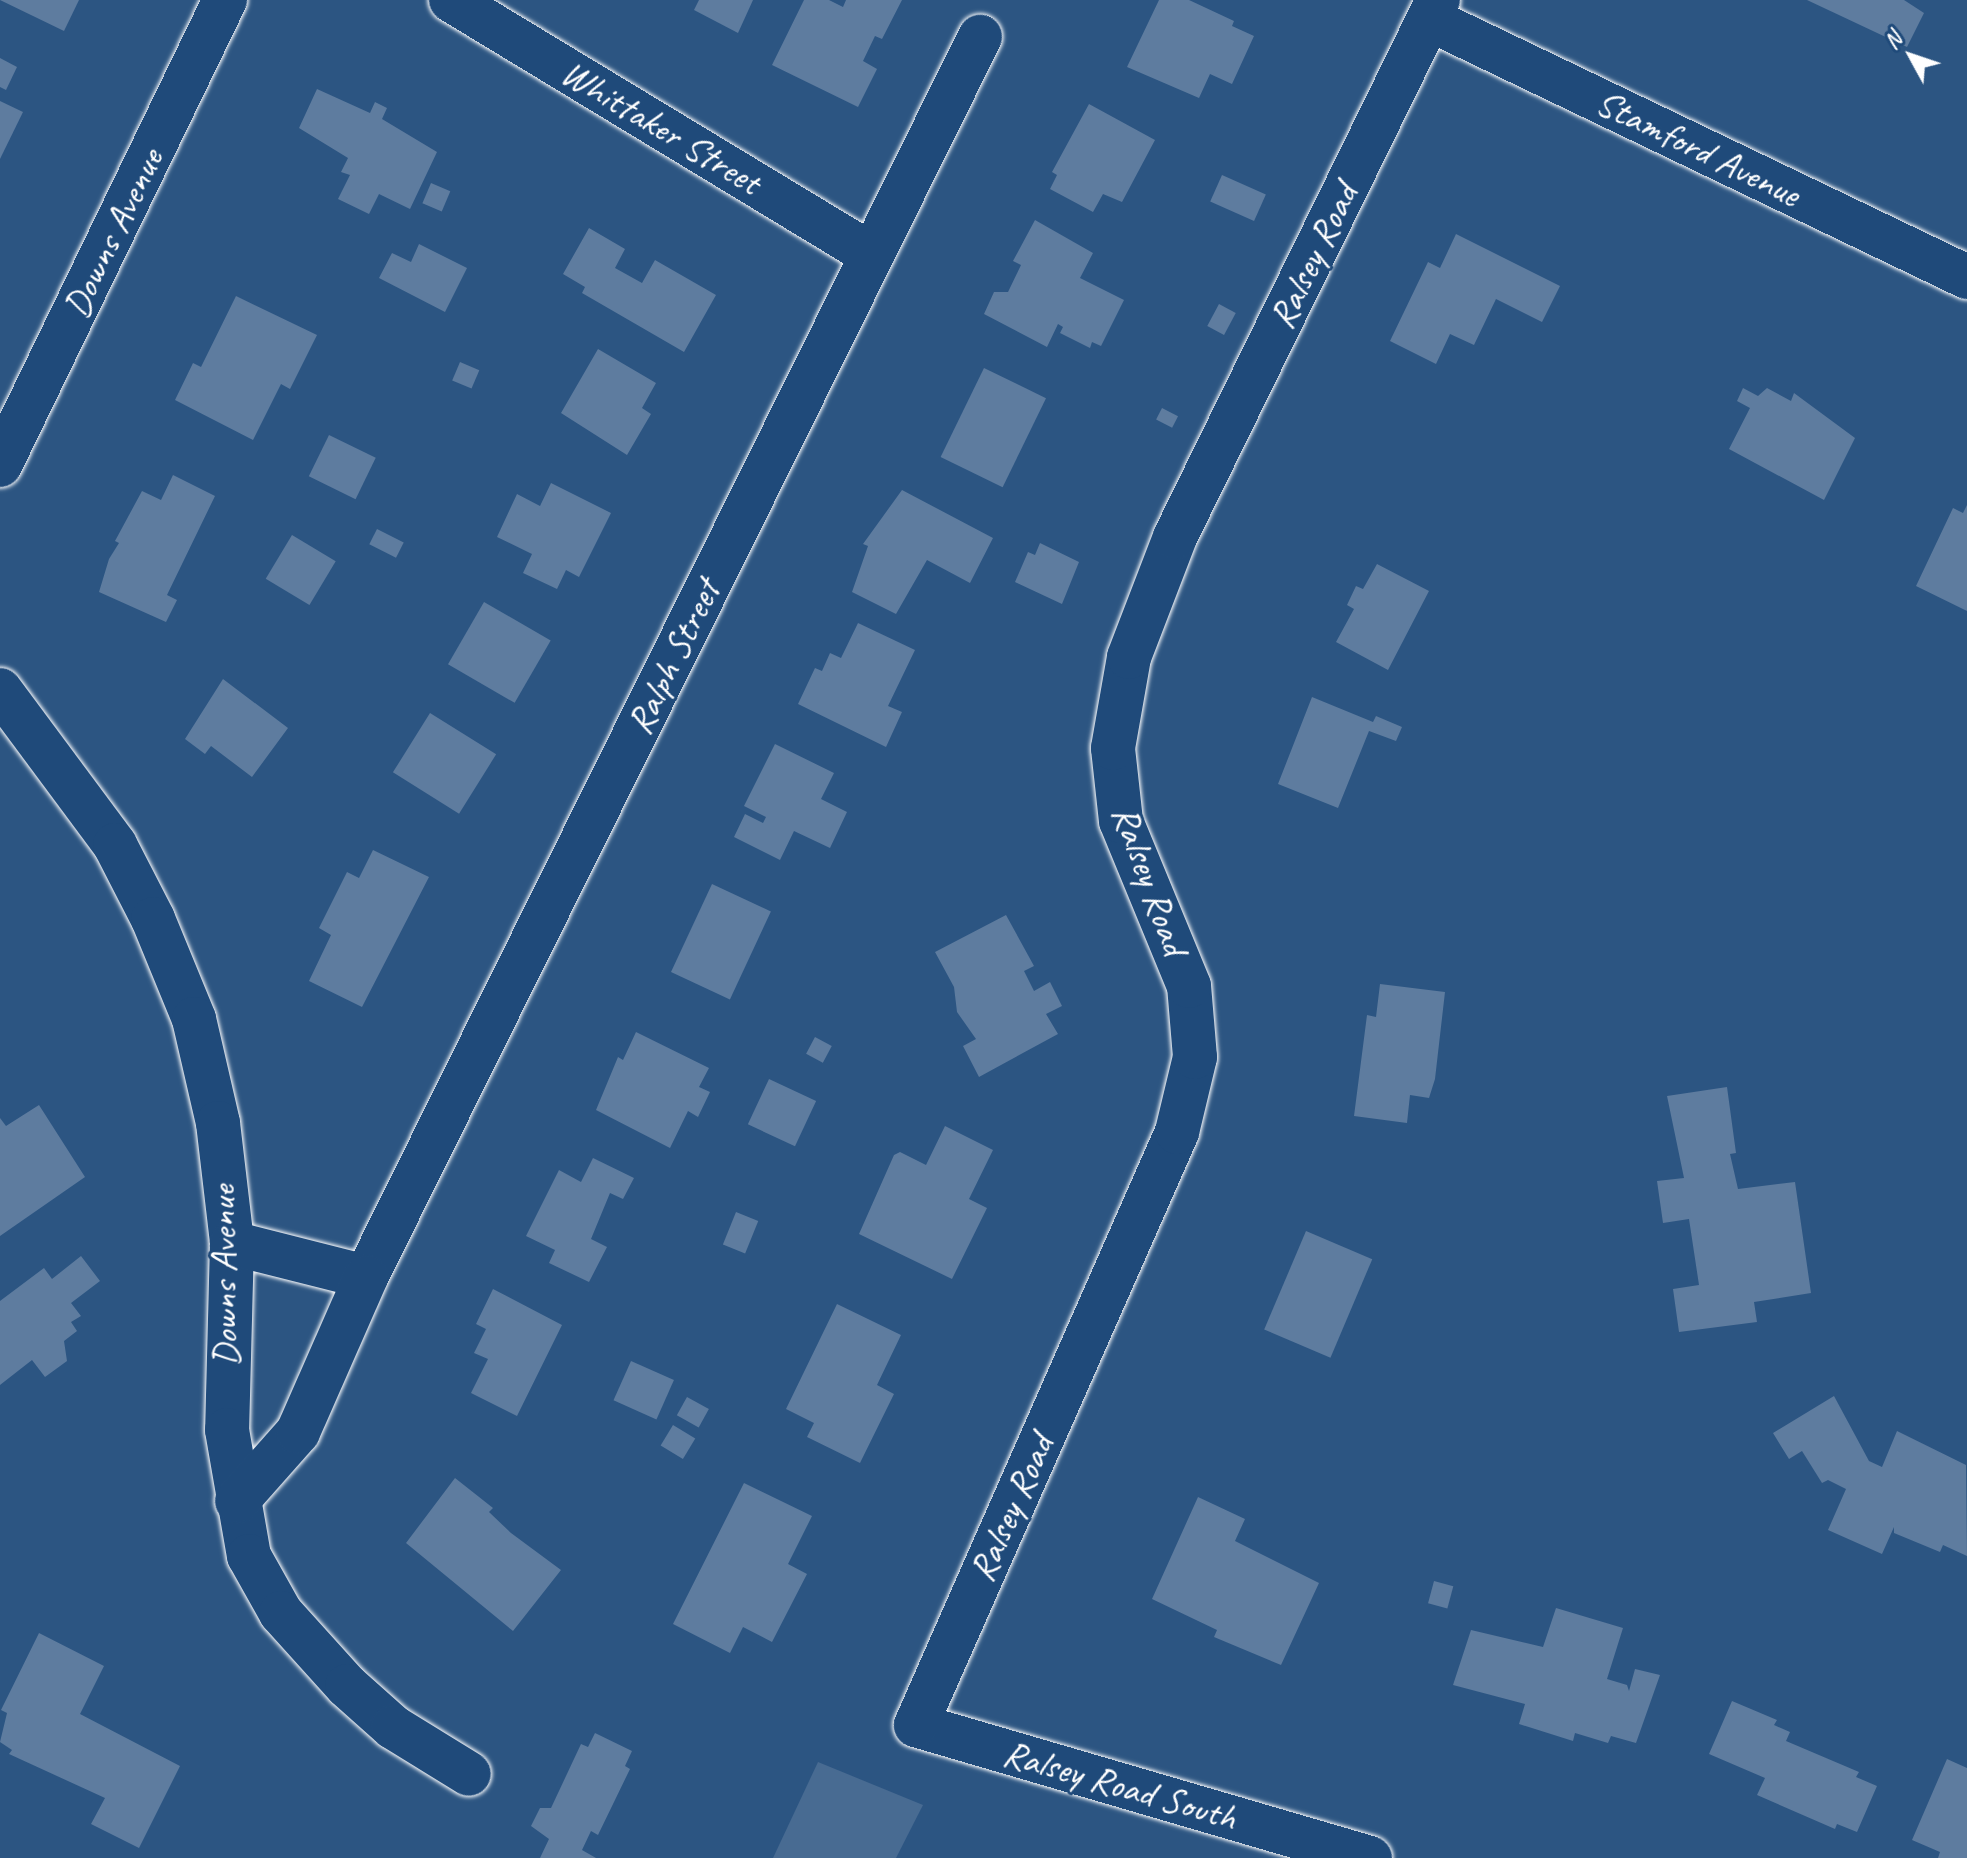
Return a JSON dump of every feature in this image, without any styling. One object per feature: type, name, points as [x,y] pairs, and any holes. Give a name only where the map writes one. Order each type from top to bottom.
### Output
[{"type":"street","name":"Downs Avenue","points":[[0,465],[225,0]]},
{"type":"street","name":"Whittaker Street","points":[[451,0],[872,255]]},
{"type":"street","name":"Stamford Avenue","points":[[1434,9],[1967,277]]},
{"type":"street","name":"Ralsey Road","points":[[916,1725],[1177,1132],[1195,1057],[1189,986],[1121,821],[1113,748],[1129,657],[1175,537],[1434,9]]},
{"type":"street","name":"Ralph Street","points":[[237,1501],[298,1432],[366,1277],[980,37]]},
{"type":"street","name":"Downs Avenue","points":[[0,690],[115,845],[153,919],[194,1019],[218,1123],[232,1243],[225,1355],[227,1430],[249,1556],[281,1613],[347,1686],[393,1727],[469,1774]]},
{"type":"street","points":[[232,1243],[366,1277]]},
{"type":"street","name":"Ralsey Road South","points":[[916,1725],[1370,1858]]},
{"type":"shaded area","points":[[818,1762],[923,1805],[896,1858],[773,1858]]},
{"type":"building","points":[[0,0],[79,0],[64,31]]},
{"type":"building","points":[[699,0],[753,0],[738,33],[694,10]]},
{"type":"building","points":[[804,0],[829,0],[843,7],[846,0],[902,0],[882,39],[875,36],[863,61],[877,69],[858,107],[772,65]]},
{"type":"building","points":[[1159,0],[1189,0],[1234,21],[1232,26],[1254,36],[1232,84],[1210,74],[1199,98],[1127,67]]},
{"type":"building","points":[[1807,0],[1904,0],[1924,13],[1907,47]]},
{"type":"building","points":[[0,58],[17,67],[6,90],[0,87]]},
{"type":"building","points":[[317,89],[370,113],[375,102],[387,108],[382,119],[437,152],[410,209],[379,194],[369,214],[338,199],[350,175],[341,172],[348,158],[299,128]]},
{"type":"building","points":[[0,101],[23,112],[0,159]]},
{"type":"building","points":[[1089,104],[1155,140],[1122,202],[1103,194],[1093,212],[1050,189],[1057,175],[1052,172]]},
{"type":"building","points":[[1222,175],[1266,195],[1254,221],[1210,201]]},
{"type":"building","points":[[431,183],[450,191],[442,211],[422,203]]},
{"type":"building","points":[[1035,220],[1093,253],[1080,278],[1124,300],[1101,346],[1092,342],[1090,348],[1060,333],[1063,327],[1058,324],[1047,347],[984,314],[994,292],[1008,292],[1021,265],[1013,261]]},
{"type":"building","points":[[589,228],[625,249],[615,268],[642,283],[655,260],[716,295],[684,352],[582,293],[585,287],[563,274]]},
{"type":"building","points":[[1456,234],[1560,286],[1542,322],[1496,299],[1474,345],[1450,334],[1436,364],[1390,341],[1428,262],[1440,268]]},
{"type":"building","points":[[419,244],[467,268],[445,312],[379,278],[392,253],[411,262]]},
{"type":"building","points":[[236,296],[317,335],[290,389],[281,384],[253,440],[175,400],[193,363],[201,367]]},
{"type":"building","points":[[1219,304],[1236,313],[1224,335],[1207,326]]},
{"type":"building","points":[[598,349],[656,383],[642,408],[651,414],[627,455],[561,413]]},
{"type":"building","points":[[460,362],[479,370],[472,389],[452,380]]},
{"type":"building","points":[[984,368],[1046,398],[1003,487],[941,457]]},
{"type":"building","points":[[1743,388],[1758,396],[1767,388],[1791,401],[1794,393],[1855,438],[1824,500],[1729,449],[1750,408],[1737,401]]},
{"type":"building","points":[[1162,408],[1178,416],[1172,428],[1156,420]]},
{"type":"building","points":[[329,435],[376,458],[356,499],[309,476]]},
{"type":"building","points":[[173,475],[215,496],[167,595],[177,600],[166,622],[99,592],[109,559],[119,543],[115,541],[142,491],[161,500]]},
{"type":"building","points":[[551,483],[611,513],[579,577],[566,570],[557,589],[523,573],[532,554],[497,537],[517,494],[540,506]]},
{"type":"building","points":[[902,490],[993,538],[970,583],[927,560],[896,614],[852,592],[868,546],[863,544]]},
{"type":"building","points":[[1967,505],[1967,611],[1916,586],[1953,508],[1963,513]]},
{"type":"building","points":[[377,529],[404,543],[396,558],[369,544]]},
{"type":"building","points":[[292,535],[336,561],[309,605],[266,579]]},
{"type":"building","points":[[1040,543],[1079,562],[1062,604],[1015,582],[1028,552],[1035,555]]},
{"type":"building","points":[[1377,564],[1429,591],[1388,670],[1336,642],[1354,609],[1347,605],[1356,586],[1363,589]]},
{"type":"building","points":[[484,602],[551,640],[515,703],[448,664]]},
{"type":"building","points":[[858,623],[915,650],[888,706],[902,712],[886,747],[798,704],[815,668],[822,671],[830,653],[841,658]]},
{"type":"building","points":[[223,679],[288,728],[252,777],[211,746],[205,754],[185,739]]},
{"type":"building","points":[[1312,697],[1373,722],[1376,716],[1402,727],[1396,741],[1369,731],[1338,808],[1278,784]]},
{"type":"building","points":[[430,713],[496,754],[459,814],[393,772]]},
{"type":"building","points":[[775,744],[834,773],[821,799],[847,812],[830,848],[794,831],[780,860],[734,837],[745,814],[763,823],[766,817],[744,806]]},
{"type":"building","points":[[373,850],[429,877],[362,1007],[309,981],[331,935],[319,928],[347,872],[359,878]]},
{"type":"building","points":[[712,884],[771,911],[730,999],[671,972]]},
{"type":"building","points":[[1006,915],[1034,966],[1024,971],[1034,991],[1050,982],[1062,1006],[1046,1014],[1058,1034],[979,1077],[963,1046],[976,1039],[957,1012],[954,987],[935,952]]},
{"type":"building","points":[[1380,984],[1445,992],[1435,1079],[1429,1098],[1410,1095],[1407,1123],[1354,1116],[1367,1015],[1376,1017]]},
{"type":"building","points":[[636,1032],[709,1068],[699,1087],[710,1092],[698,1117],[688,1111],[670,1148],[596,1110],[618,1057],[623,1060]]},
{"type":"building","points":[[815,1037],[832,1046],[823,1063],[806,1054]]},
{"type":"building","points":[[769,1079],[816,1101],[795,1146],[748,1124]]},
{"type":"building","points":[[1727,1087],[1736,1153],[1730,1154],[1738,1189],[1795,1182],[1811,1293],[1754,1302],[1757,1322],[1679,1332],[1673,1289],[1699,1285],[1689,1219],[1663,1223],[1657,1181],[1684,1178],[1667,1096]]},
{"type":"building","points":[[39,1105],[85,1177],[0,1236],[0,1118],[6,1126]]},
{"type":"building","points":[[945,1126],[993,1150],[969,1199],[987,1208],[952,1279],[859,1234],[894,1155],[900,1152],[926,1165]]},
{"type":"building","points":[[593,1158],[634,1178],[623,1199],[610,1193],[591,1239],[607,1247],[589,1282],[549,1263],[555,1250],[526,1236],[559,1170],[581,1182]]},
{"type":"building","points":[[736,1212],[758,1221],[745,1253],[723,1244]]},
{"type":"building","points":[[1306,1231],[1372,1259],[1330,1358],[1264,1329]]},
{"type":"building","points":[[81,1256],[100,1281],[71,1303],[81,1316],[71,1322],[77,1331],[64,1341],[67,1361],[45,1377],[32,1360],[0,1385],[0,1301],[44,1268],[52,1279]]},
{"type":"building","points":[[493,1289],[562,1325],[517,1416],[471,1393],[488,1359],[474,1353],[486,1329],[476,1324]]},
{"type":"building","points":[[837,1304],[901,1335],[877,1385],[894,1394],[860,1463],[807,1437],[814,1423],[786,1409]]},
{"type":"building","points":[[631,1361],[674,1380],[656,1419],[614,1400]]},
{"type":"building","points":[[1834,1396],[1869,1461],[1882,1467],[1897,1431],[1966,1465],[1967,1556],[1943,1545],[1940,1552],[1894,1533],[1894,1527],[1882,1554],[1828,1530],[1846,1489],[1828,1480],[1822,1483],[1802,1451],[1789,1459],[1773,1433]]},
{"type":"building","points":[[687,1397],[709,1409],[699,1427],[677,1415]]},
{"type":"building","points":[[673,1425],[695,1438],[683,1459],[661,1446]]},
{"type":"building","points":[[455,1478],[493,1508],[489,1512],[511,1533],[561,1570],[513,1631],[406,1543]]},
{"type":"building","points":[[744,1483],[812,1516],[788,1564],[807,1574],[772,1642],[743,1627],[730,1653],[673,1624]]},
{"type":"building","points":[[1198,1497],[1245,1519],[1235,1541],[1319,1583],[1281,1665],[1214,1637],[1217,1630],[1152,1599]]},
{"type":"building","points":[[1434,1581],[1453,1586],[1447,1608],[1428,1603]]},
{"type":"building","points":[[1556,1608],[1623,1628],[1607,1679],[1627,1685],[1629,1691],[1635,1669],[1660,1675],[1636,1743],[1611,1736],[1608,1743],[1575,1733],[1573,1741],[1519,1724],[1525,1704],[1453,1685],[1471,1630],[1543,1647]]},
{"type":"building","points":[[39,1633],[104,1666],[80,1714],[180,1766],[139,1848],[91,1824],[105,1798],[9,1754],[12,1750],[0,1742],[7,1713],[1,1710]]},
{"type":"building","points":[[1732,1701],[1777,1720],[1774,1725],[1790,1732],[1786,1741],[1859,1772],[1856,1777],[1877,1786],[1857,1832],[1837,1824],[1835,1829],[1757,1795],[1765,1778],[1709,1754]]},
{"type":"building","points":[[595,1733],[632,1751],[625,1766],[630,1769],[598,1835],[591,1831],[582,1850],[596,1858],[540,1858],[549,1839],[531,1826],[540,1808],[551,1808],[581,1744],[588,1747]]},
{"type":"building","points":[[1947,1759],[1967,1768],[1967,1858],[1938,1858],[1940,1852],[1912,1840]]}]
